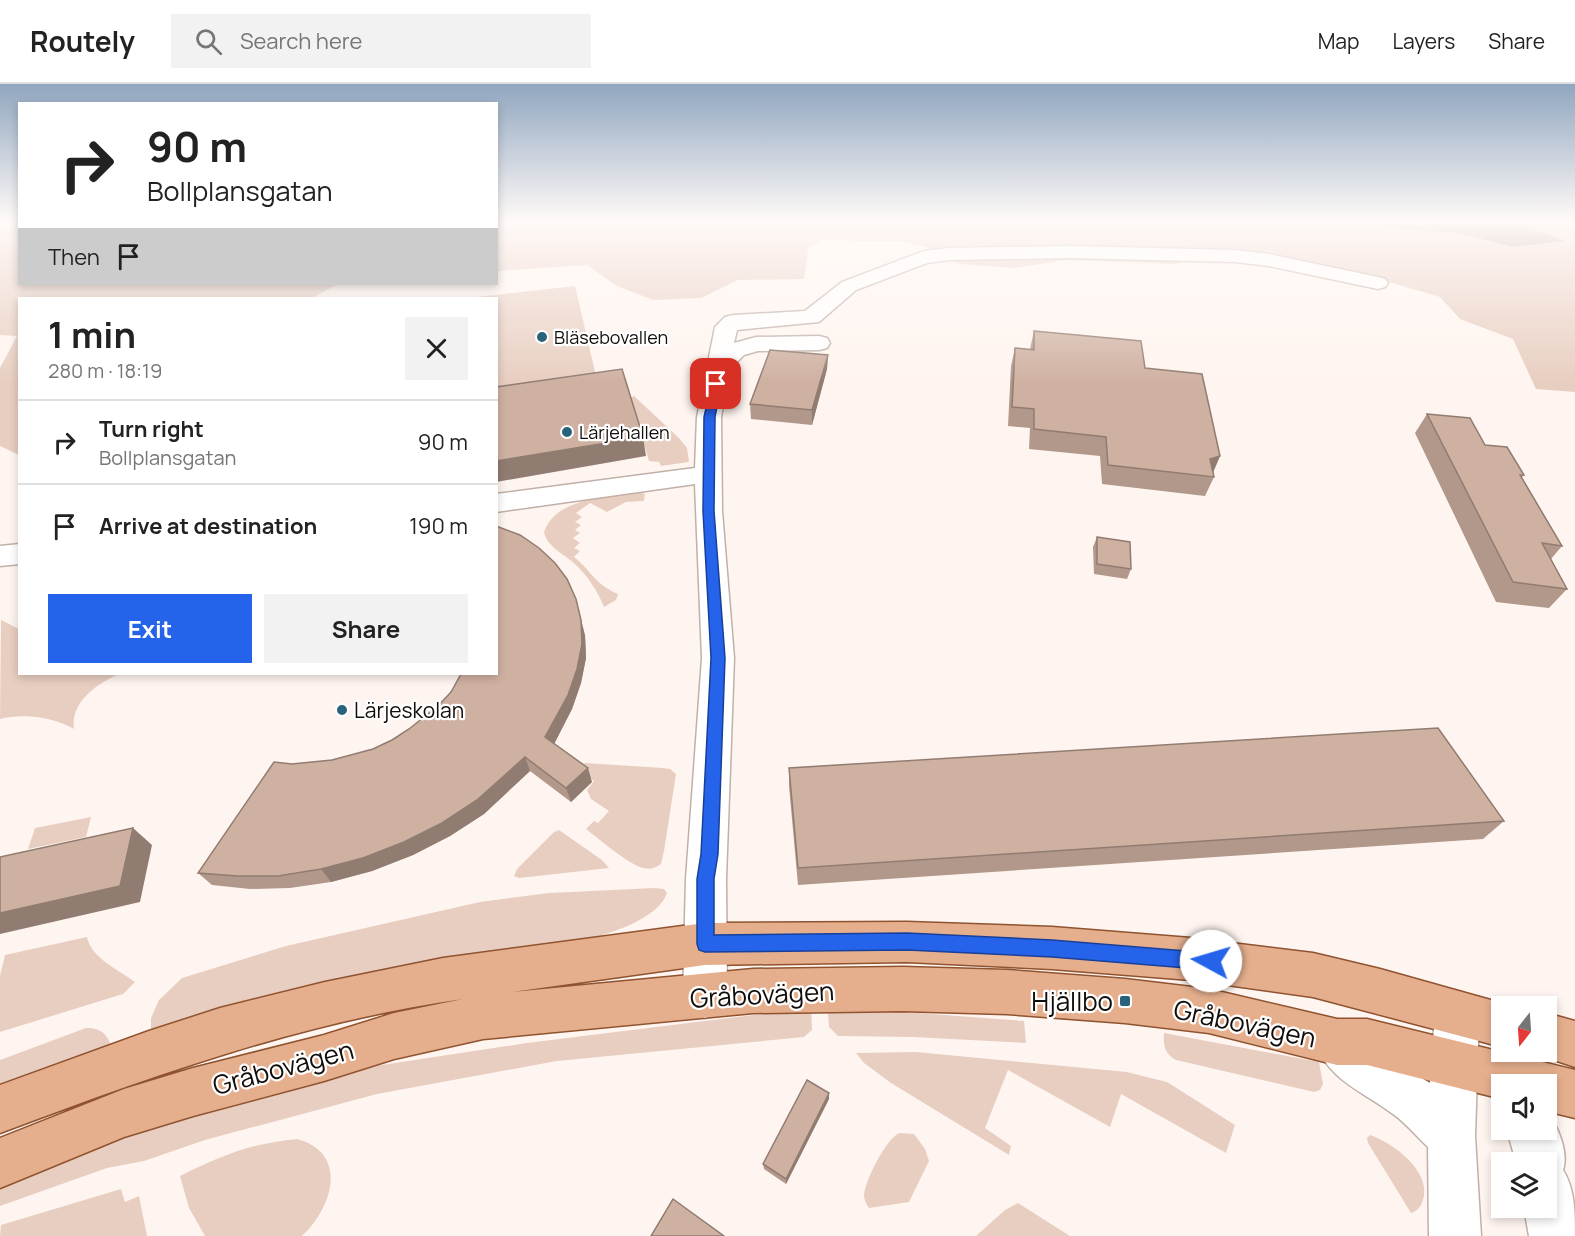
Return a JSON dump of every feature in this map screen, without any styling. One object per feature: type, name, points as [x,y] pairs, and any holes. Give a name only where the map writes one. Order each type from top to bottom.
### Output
[{"type":"main road","points":[[0,1108],[159,1050],[220,1031],[325,1004],[443,980],[705,944],[907,942],[1052,948],[1191,959],[1314,975],[1491,1022]]},
{"type":"main road","name":"Gråbovägen","points":[[0,1163],[124,1113],[324,1058],[394,1036],[483,1017],[753,991],[903,989],[1030,994],[1125,1001],[1209,1011],[1337,1042],[1367,1042],[1491,1075]]},
{"type":"main road","points":[[1557,1039],[1575,1044]]},
{"type":"main road","points":[[1557,1090],[1575,1094]]},
{"type":"street","points":[[705,996],[706,879],[710,854],[718,658],[708,511],[709,417],[726,327],[733,322],[811,317],[849,286],[876,275]]},
{"type":"street","points":[[1339,275],[1378,283]]},
{"type":"street","points":[[719,367],[736,350],[756,344],[819,343]]},
{"type":"street","points":[[498,503],[709,474]]},
{"type":"street","points":[[0,556],[18,554]]},
{"type":"street","points":[[1457,1014],[1495,1074]]},
{"type":"street","points":[[1337,1042],[1358,1065],[1411,1098],[1451,1136],[1455,1236]]},
{"type":"street","points":[[1451,1136],[1491,1085]]},
{"type":"street","points":[[1557,1117],[1575,1099]]},
{"type":"shaded area","points":[[0,275],[18,275],[18,285],[336,285],[314,297],[18,297],[18,455],[0,446],[0,368],[17,336],[0,335]]},
{"type":"shaded area","points":[[601,275],[805,275],[804,279],[738,280],[701,298],[653,300],[617,286]]},
{"type":"shaded area","points":[[1364,275],[1575,275],[1575,392],[1536,389],[1513,339],[1460,319],[1440,297]]},
{"type":"shaded area","name":"Bläsebovallen","points":[[575,286],[596,376],[498,390],[498,297],[477,297]]},
{"type":"shaded area","points":[[634,396],[679,438],[687,448],[689,462],[661,466],[659,462],[649,461],[630,398]]},
{"type":"shaded area","points":[[638,492],[645,494],[644,501],[626,502],[607,512],[590,503],[576,513],[582,517],[575,522],[581,525],[575,530],[580,533],[573,538],[580,543],[574,548],[580,551],[574,557],[598,581],[618,594],[616,600],[604,607],[585,575],[549,543],[544,532],[550,520],[571,506],[598,498]]},
{"type":"shaded area","points":[[1,620],[18,628],[18,675],[117,675],[94,688],[81,702],[76,710],[74,729],[38,717],[18,716],[0,719]]},
{"type":"shaded area","points":[[585,763],[663,768],[670,769],[676,774],[661,864],[650,869],[637,866],[586,829],[594,821],[598,823],[609,811],[591,799],[587,790],[594,781],[575,767]]},
{"type":"shaded area","points":[[91,817],[86,837],[28,849],[35,828]]},
{"type":"shaded area","points":[[559,830],[602,860],[609,868],[519,878],[514,876],[517,869],[554,832]]},
{"type":"shaded area","points":[[664,889],[667,893],[656,908],[639,921],[600,936],[151,1032],[151,1018],[159,1000],[182,978],[286,946],[480,902],[549,893]]},
{"type":"shaded area","points":[[87,937],[100,957],[135,982],[123,994],[0,1032],[0,976],[5,955]]},
{"type":"shaded area","points":[[802,1003],[811,1003],[812,1030],[804,1037],[557,1061],[377,1094],[205,1140],[144,1161],[107,1168],[0,1206],[0,1180],[58,1156],[272,1088],[375,1066],[527,1043],[761,1014]]},
{"type":"shaded area","points":[[852,1008],[1024,1021],[1026,1043],[838,1036],[829,1027],[828,1012]]},
{"type":"shaded area","points":[[86,1028],[102,1032],[108,1038],[111,1046],[0,1087],[0,1060]]},
{"type":"shaded area","points":[[1164,1033],[1319,1062],[1323,1084],[1320,1090],[1314,1092],[1176,1060],[1169,1055],[1166,1049]]},
{"type":"shaded area","points":[[916,1052],[1127,1072],[1167,1082],[1235,1125],[1226,1153],[1121,1094],[1110,1127],[1008,1070],[985,1128],[1011,1146],[1009,1155],[891,1083],[864,1063],[856,1053]]},
{"type":"shaded area","points":[[900,1133],[914,1134],[925,1149],[929,1161],[909,1202],[869,1208],[864,1195],[868,1180],[883,1150]]},
{"type":"shaded area","points":[[1370,1135],[1399,1151],[1409,1160],[1422,1179],[1424,1189],[1422,1202],[1415,1211],[1411,1213],[1368,1143],[1367,1138]]},
{"type":"shaded area","points":[[297,1139],[313,1146],[324,1156],[330,1168],[331,1182],[322,1211],[302,1236],[205,1236],[189,1208],[180,1176],[237,1152],[265,1144]]},
{"type":"shaded area","points":[[121,1189],[125,1202],[139,1196],[147,1236],[0,1236],[1,1225]]},
{"type":"shaded area","points":[[1018,1203],[1070,1236],[976,1236],[1005,1210]]},
{"type":"building","points":[[1034,331],[1141,341],[1145,368],[1202,374],[1220,456],[1210,459],[1214,477],[1108,465],[1106,437],[1034,429],[1034,409],[1012,407],[1015,348],[1034,350]]},
{"type":"building","points":[[770,350],[828,355],[812,410],[750,404]]},
{"type":"building","name":"Lärjehallen","points":[[622,369],[643,437],[498,461],[498,387]]},
{"type":"building","points":[[1427,414],[1470,418],[1485,445],[1507,447],[1524,475],[1520,475],[1562,546],[1542,543],[1567,589],[1513,582]]},
{"type":"building","points":[[498,527],[520,535],[539,548],[555,563],[567,579],[576,599],[581,620],[582,644],[577,669],[568,695],[545,737],[588,768],[566,788],[525,757],[477,800],[442,823],[404,842],[363,858],[321,869],[278,876],[198,873],[274,762],[292,764],[332,760],[373,749],[409,729],[439,705],[451,692],[460,675],[498,675]]},
{"type":"building","points":[[1097,537],[1130,542],[1131,569],[1097,564]]},
{"type":"building","points":[[1438,728],[1504,821],[798,868],[789,768]]},
{"type":"building","points":[[133,828],[120,886],[0,913],[0,857]]},
{"type":"building","points":[[807,1080],[829,1093],[786,1179],[763,1164]]},
{"type":"building","points":[[673,1199],[724,1236],[651,1236]]},
{"type":"place","name":"Bläsebovallen","points":[[542,337]]},
{"type":"place","name":"Lärjehallen","points":[[567,432]]},
{"type":"place","name":"Lärjeskolan","points":[[342,710]]},
{"type":"place","name":"Hjällbo","points":[[1125,1001]]},
{"type":"route","points":[[716,384],[709,417],[708,511],[713,555],[718,658],[710,854],[706,879],[705,944],[818,941],[907,942],[1052,948],[1211,961]]}]
